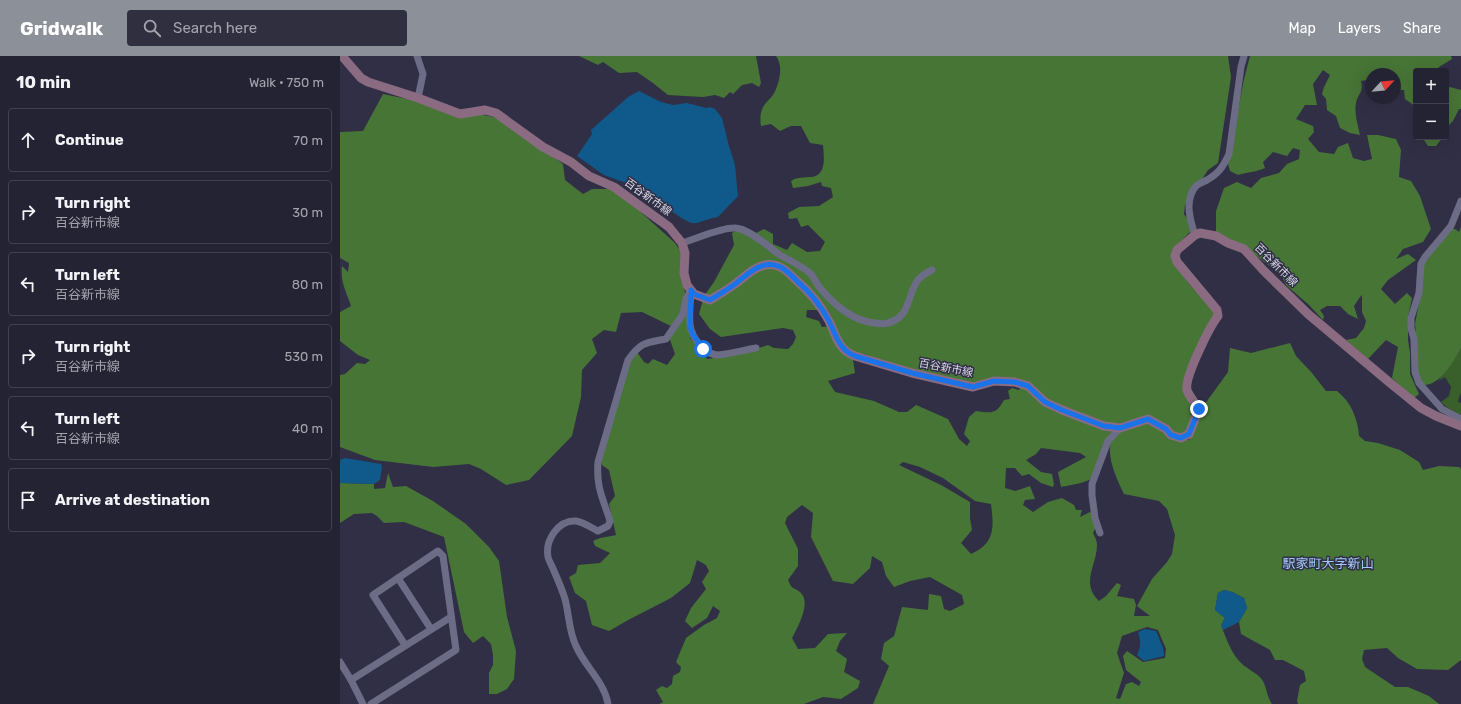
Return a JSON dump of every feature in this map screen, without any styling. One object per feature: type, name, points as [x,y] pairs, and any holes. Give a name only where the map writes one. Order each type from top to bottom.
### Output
[{"type":"main road","name":"百谷新市線","points":[[342,56],[361,78],[368,82],[418,98],[460,114],[485,110],[496,113],[543,147],[571,162],[589,176],[614,187],[669,227],[682,243]]},
{"type":"main road","name":"百谷新市線","points":[[691,290],[694,294],[710,300],[751,271],[762,266],[772,264],[780,266],[811,293],[829,320],[840,347],[848,354],[912,373],[973,387],[994,381],[1015,382],[1028,386],[1045,402],[1104,426],[1120,428],[1148,419],[1166,429],[1171,435],[1181,438],[1189,434],[1199,409],[1187,390],[1187,382],[1200,348],[1213,322],[1218,316],[1217,310],[1177,262],[1175,256],[1177,250],[1200,232],[1216,236],[1228,244],[1244,249],[1308,314],[1389,382],[1421,408],[1461,426]]},
{"type":"main road","points":[[682,243],[684,253],[684,273],[687,285],[691,290]]},
{"type":"street","points":[[417,56],[423,74],[418,98]]},
{"type":"street","points":[[1195,235],[1189,219],[1188,208],[1192,193],[1196,186],[1214,176],[1224,166],[1229,154],[1241,67],[1244,56]]},
{"type":"street","points":[[1461,201],[1451,226],[1421,264],[1419,293],[1411,318],[1411,328],[1414,339],[1415,372],[1419,383],[1442,409],[1461,419]]},
{"type":"street","points":[[682,243],[735,227],[740,229],[760,239],[780,255],[799,265],[810,274],[821,289],[837,305],[855,318],[867,323],[888,324],[900,317],[906,308],[916,282],[924,274],[932,270]]},
{"type":"street","points":[[691,290],[690,326],[692,333],[703,349],[712,354],[719,355],[756,348]]},
{"type":"street","points":[[608,704],[606,694],[601,684],[580,655],[575,644],[565,599],[548,557],[548,546],[556,531],[562,524],[578,521],[598,531],[608,526],[610,521],[599,490],[597,475],[598,462],[628,360],[642,345],[649,342],[666,339],[684,314],[686,298],[691,290]]},
{"type":"street","points":[[1100,533],[1095,518],[1092,484],[1108,441],[1120,428]]},
{"type":"street","points":[[372,704],[456,650],[443,556],[438,551],[373,595],[405,645]]},
{"type":"street","points":[[398,578],[431,630]]},
{"type":"street","points":[[351,680],[451,617]]},
{"type":"street","points":[[340,662],[363,704]]},
{"type":"green space","points":[[579,56],[756,56],[761,83],[759,87],[752,83],[742,85],[733,94],[730,92],[724,98],[715,95],[703,97],[668,95],[637,72],[619,73],[603,62],[598,65]]},
{"type":"green space","points":[[776,56],[1228,56],[1231,77],[1218,163],[1208,170],[1185,205],[1184,214],[1195,230],[1189,233],[1172,250],[1173,262],[1190,285],[1217,315],[1201,337],[1186,379],[1185,392],[1197,410],[1188,432],[1179,435],[1149,415],[1118,424],[1107,424],[1061,409],[1048,401],[1033,386],[1020,380],[992,379],[974,386],[932,377],[930,373],[916,373],[874,359],[866,354],[856,354],[849,350],[841,341],[829,312],[820,303],[818,310],[807,310],[806,317],[819,321],[822,327],[830,326],[838,348],[853,360],[855,373],[828,381],[835,392],[874,401],[899,412],[907,412],[916,405],[948,419],[959,439],[967,446],[970,441],[964,434],[969,417],[976,411],[996,411],[1004,400],[1010,399],[1008,391],[1012,388],[1019,390],[1021,385],[1058,411],[1103,426],[1117,428],[1106,439],[1099,470],[1094,477],[1089,480],[1061,487],[1058,472],[1086,457],[1080,453],[1041,448],[1036,454],[1026,460],[1041,472],[1052,474],[1054,484],[1053,487],[1041,483],[1029,474],[1022,476],[1015,468],[1006,468],[1005,488],[1015,491],[1030,486],[1035,499],[1025,500],[1023,505],[1033,512],[1048,502],[1062,498],[1074,505],[1076,510],[1082,510],[1080,517],[1090,512],[1099,520],[1093,533],[1097,545],[1090,581],[1093,594],[1099,601],[1106,596],[1117,583],[1121,585],[1117,596],[1134,599],[1136,605],[1134,616],[1150,616],[1137,606],[1152,579],[1172,554],[1175,535],[1167,509],[1159,501],[1124,494],[1110,456],[1111,441],[1115,435],[1121,431],[1147,422],[1175,439],[1189,440],[1202,408],[1228,372],[1230,348],[1251,353],[1290,343],[1296,356],[1326,391],[1337,391],[1346,400],[1353,411],[1359,436],[1365,441],[1378,443],[1400,450],[1419,462],[1423,470],[1439,466],[1459,467],[1461,469],[1461,660],[1448,670],[1417,669],[1398,658],[1387,648],[1364,650],[1362,659],[1365,667],[1395,687],[1408,687],[1429,696],[1439,704],[1298,704],[1297,701],[1300,685],[1306,681],[1304,671],[1283,660],[1275,660],[1270,650],[1241,634],[1239,622],[1247,608],[1244,598],[1224,590],[1218,593],[1215,610],[1225,618],[1221,625],[1227,640],[1237,659],[1259,676],[1263,681],[1272,704],[873,704],[889,666],[881,659],[884,643],[894,636],[902,607],[928,610],[929,594],[941,596],[944,609],[950,611],[964,604],[962,595],[930,577],[910,581],[894,587],[886,576],[882,562],[872,556],[870,568],[853,584],[833,581],[811,537],[813,513],[802,505],[787,517],[785,523],[798,549],[798,566],[788,580],[792,588],[799,591],[804,597],[805,603],[802,615],[792,638],[798,649],[815,648],[828,634],[847,633],[840,641],[836,651],[847,659],[844,672],[860,681],[858,688],[841,699],[823,697],[804,704],[659,704],[663,702],[656,690],[662,686],[667,688],[672,684],[673,676],[680,672],[681,667],[676,662],[686,638],[717,618],[720,611],[713,606],[707,618],[692,628],[685,621],[691,608],[706,589],[702,582],[709,571],[706,565],[697,560],[690,583],[671,598],[609,631],[592,625],[586,601],[575,593],[569,577],[576,573],[578,565],[600,563],[610,553],[595,546],[593,541],[616,535],[609,504],[615,496],[609,470],[602,465],[600,457],[631,359],[637,352],[644,362],[648,364],[653,359],[667,365],[675,354],[669,337],[685,314],[687,299],[690,338],[707,359],[740,354],[768,345],[774,348],[788,349],[793,344],[796,337],[793,330],[783,328],[721,337],[710,329],[699,314],[704,296],[714,282],[734,245],[732,233],[743,226],[756,233],[764,229],[773,234],[773,244],[787,250],[792,243],[807,252],[820,251],[825,242],[808,225],[801,227],[797,218],[789,219],[788,213],[799,207],[819,206],[833,197],[831,188],[822,186],[821,182],[793,188],[791,181],[797,178],[815,176],[819,174],[822,170],[824,161],[823,145],[810,143],[801,126],[791,126],[780,131],[771,124],[761,126],[760,116],[762,109],[773,95],[779,81],[780,65]],"holes":[[[903,462],[920,467],[943,478],[975,501],[991,504],[993,520],[991,534],[985,545],[971,554],[961,543],[972,530],[970,502],[941,485],[899,465]],[[1147,627],[1158,630],[1166,649],[1165,658],[1143,662],[1127,651],[1123,656],[1126,670],[1141,682],[1139,686],[1132,682],[1126,684],[1120,699],[1116,698],[1124,673],[1117,653],[1122,636]]]},
{"type":"green space","points":[[1250,56],[1451,56],[1452,59],[1438,68],[1413,68],[1413,105],[1405,99],[1404,90],[1401,90],[1401,68],[1365,68],[1365,80],[1361,81],[1361,91],[1356,107],[1356,119],[1360,135],[1350,133],[1340,128],[1336,116],[1327,110],[1326,99],[1322,94],[1330,75],[1323,70],[1313,84],[1317,105],[1305,105],[1296,119],[1313,126],[1314,132],[1308,139],[1319,152],[1334,154],[1338,147],[1348,143],[1353,158],[1364,161],[1372,159],[1367,135],[1378,135],[1396,139],[1401,150],[1399,177],[1411,181],[1420,196],[1431,229],[1423,242],[1403,249],[1396,259],[1408,254],[1416,260],[1388,280],[1381,289],[1395,304],[1407,293],[1412,298],[1408,317],[1410,374],[1419,394],[1414,398],[1392,378],[1398,347],[1386,340],[1368,359],[1346,340],[1356,338],[1364,328],[1366,321],[1362,312],[1362,295],[1354,306],[1358,319],[1348,314],[1340,306],[1327,306],[1320,310],[1324,316],[1323,320],[1309,305],[1286,285],[1281,275],[1245,247],[1216,232],[1216,211],[1224,188],[1237,182],[1251,188],[1261,178],[1279,173],[1287,164],[1299,159],[1300,150],[1293,148],[1287,156],[1273,152],[1263,162],[1265,168],[1238,175],[1230,171],[1228,164],[1244,79]]},
{"type":"green space","points":[[1449,87],[1461,90],[1461,109],[1459,109],[1453,121],[1449,125]]},
{"type":"green space","points":[[383,94],[498,118],[563,164],[565,180],[583,194],[592,189],[614,189],[675,243],[682,253],[682,276],[685,292],[682,311],[673,327],[642,312],[621,313],[616,332],[604,330],[592,339],[597,353],[582,370],[581,397],[572,436],[529,480],[506,485],[481,469],[469,464],[433,467],[375,460],[340,447],[340,375],[345,374],[357,363],[365,364],[370,360],[358,355],[340,341],[340,312],[351,306],[342,278],[342,266],[348,272],[349,263],[340,258],[340,132],[363,131]]},
{"type":"green space","points":[[1424,140],[1441,140],[1436,146],[1428,146]]},
{"type":"green space","points":[[1461,227],[1461,348],[1446,372],[1441,377],[1429,384],[1423,385],[1415,367],[1415,324],[1421,293],[1421,268],[1450,229],[1455,229],[1459,232]]},
{"type":"green space","points":[[1461,348],[1461,393],[1458,402],[1461,403],[1461,415],[1448,408],[1441,402],[1449,396],[1451,387],[1445,377],[1438,381]]},
{"type":"green space","points":[[388,473],[393,487],[406,486],[433,501],[466,524],[489,547],[499,561],[507,617],[516,651],[514,679],[507,689],[497,694],[489,694],[489,673],[493,665],[491,644],[483,636],[473,643],[464,632],[444,537],[404,522],[384,523],[372,513],[354,514],[340,523],[340,483],[374,484],[374,489],[385,488]]},
{"type":"water","points":[[639,91],[661,102],[673,105],[687,103],[706,108],[710,107],[715,109],[722,118],[735,165],[738,196],[718,217],[697,223],[691,223],[671,211],[665,214],[637,187],[604,175],[577,156],[592,134],[591,130],[628,97]]},
{"type":"water","points":[[345,458],[381,464],[380,480],[374,484],[340,483],[340,460]]},
{"type":"water","points":[[1224,590],[1244,598],[1247,608],[1239,622],[1223,630],[1221,625],[1225,618],[1215,610],[1218,593]]},
{"type":"water","points":[[1145,629],[1156,631],[1163,648],[1164,656],[1144,661],[1137,655],[1140,644],[1138,632]]},
{"type":"district","name":"駅家町大字新山","points":[[1328,563]]},
{"type":"route","points":[[703,349],[692,333],[690,326],[691,290],[694,294],[710,300],[751,271],[762,266],[772,264],[780,266],[811,293],[829,320],[840,347],[848,354],[912,373],[973,387],[994,381],[1004,380],[1015,382],[1028,386],[1045,402],[1104,426],[1115,426],[1120,428],[1148,419],[1166,429],[1171,435],[1181,438],[1189,434],[1199,409]]}]
